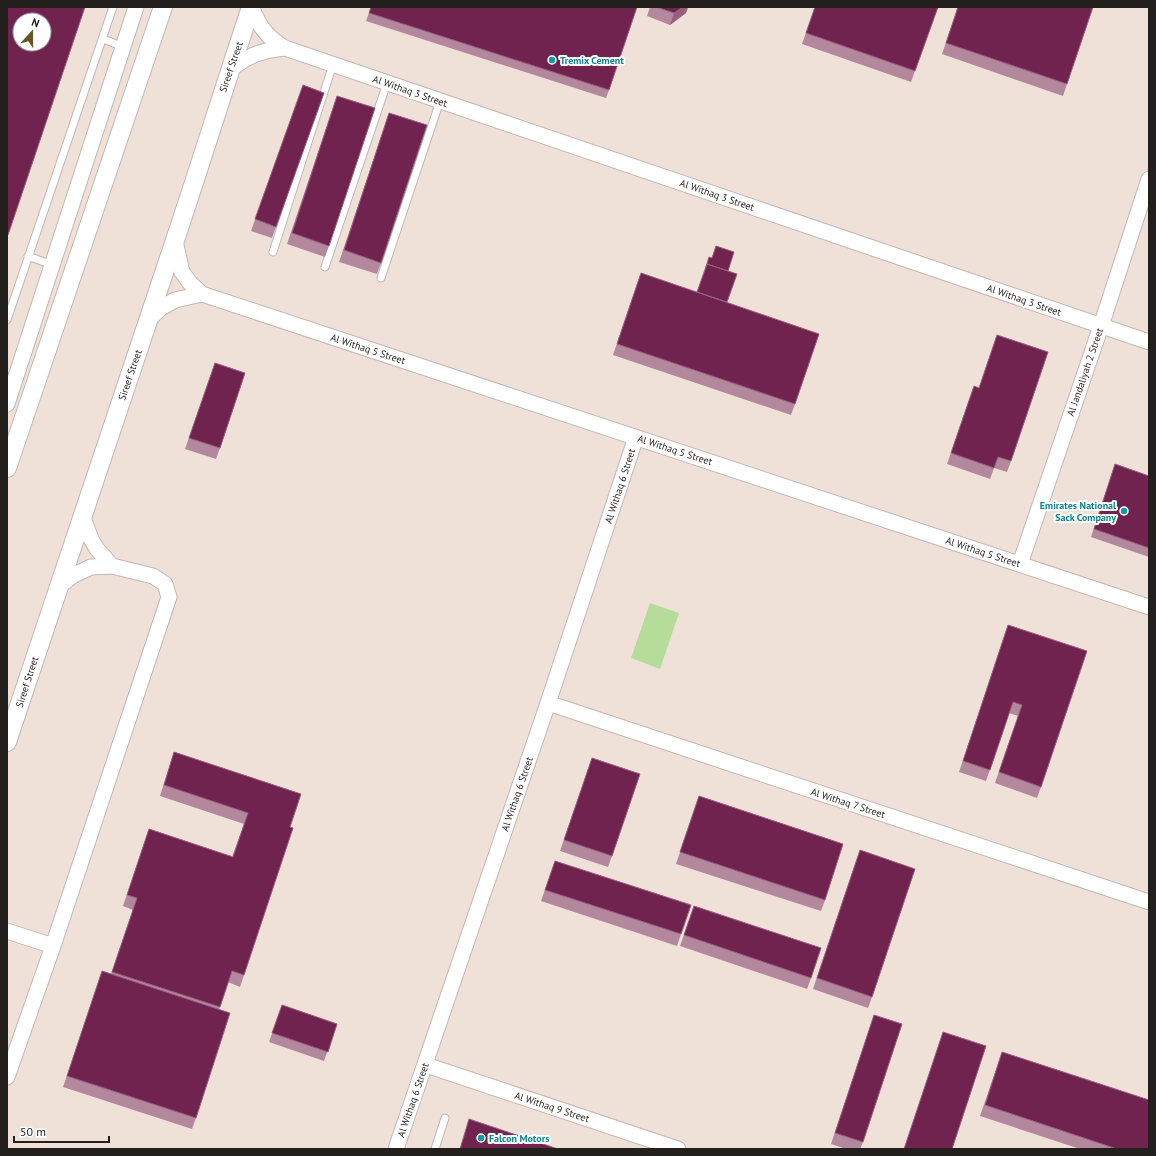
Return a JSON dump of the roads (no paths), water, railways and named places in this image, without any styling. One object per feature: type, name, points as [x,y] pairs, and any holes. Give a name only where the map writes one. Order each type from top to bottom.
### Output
[{"type":"street","points":[[7,404],[136,7]]},
{"type":"street","points":[[7,468],[163,7]]},
{"type":"street","name":"Al Withaq 3 Street","points":[[252,7],[255,16],[267,35],[285,48],[1149,342]]},
{"type":"street","name":"Sireef Street","points":[[7,742],[149,319],[229,71],[252,7]]},
{"type":"street","name":"Al Withaq 3 Street","points":[[229,71],[249,56],[266,50],[285,48]]},
{"type":"street","name":"Al Jandaliyah 2 Street","points":[[1020,564],[1149,179]]},
{"type":"street","name":"Al Withaq 5 Street","points":[[175,240],[182,272],[190,283],[202,294],[1149,606]]},
{"type":"street","points":[[149,319],[161,308],[175,300],[202,294]]},
{"type":"street","name":"Al Withaq 6 Street","points":[[396,1149],[426,1065],[636,437]]},
{"type":"street","points":[[82,515],[91,539],[97,549],[112,566]]},
{"type":"street","points":[[7,1077],[169,597],[165,584],[153,576],[112,566],[91,567],[74,575],[58,587]]},
{"type":"street","name":"Al Withaq 7 Street","points":[[548,703],[1149,902]]},
{"type":"street","points":[[7,931],[52,946]]},
{"type":"street","name":"Al Withaq 9 Street","points":[[426,1065],[678,1149]]},
{"type":"lane","points":[[7,320],[113,7]]},
{"type":"lane","points":[[103,39],[124,47]]},
{"type":"lane","points":[[273,252],[333,64]]},
{"type":"lane","points":[[325,267],[387,83]]},
{"type":"lane","points":[[381,278],[440,101]]},
{"type":"lane","points":[[28,256],[52,265]]},
{"type":"lane","points":[[435,1149],[445,1118]]},
{"type":"place","name":"Tremix Cement","points":[[552,60]]},
{"type":"place","name":"Emirates National Sack Company","points":[[1124,511]]},
{"type":"place","name":"Falcon Motors","points":[[481,1138]]}]
